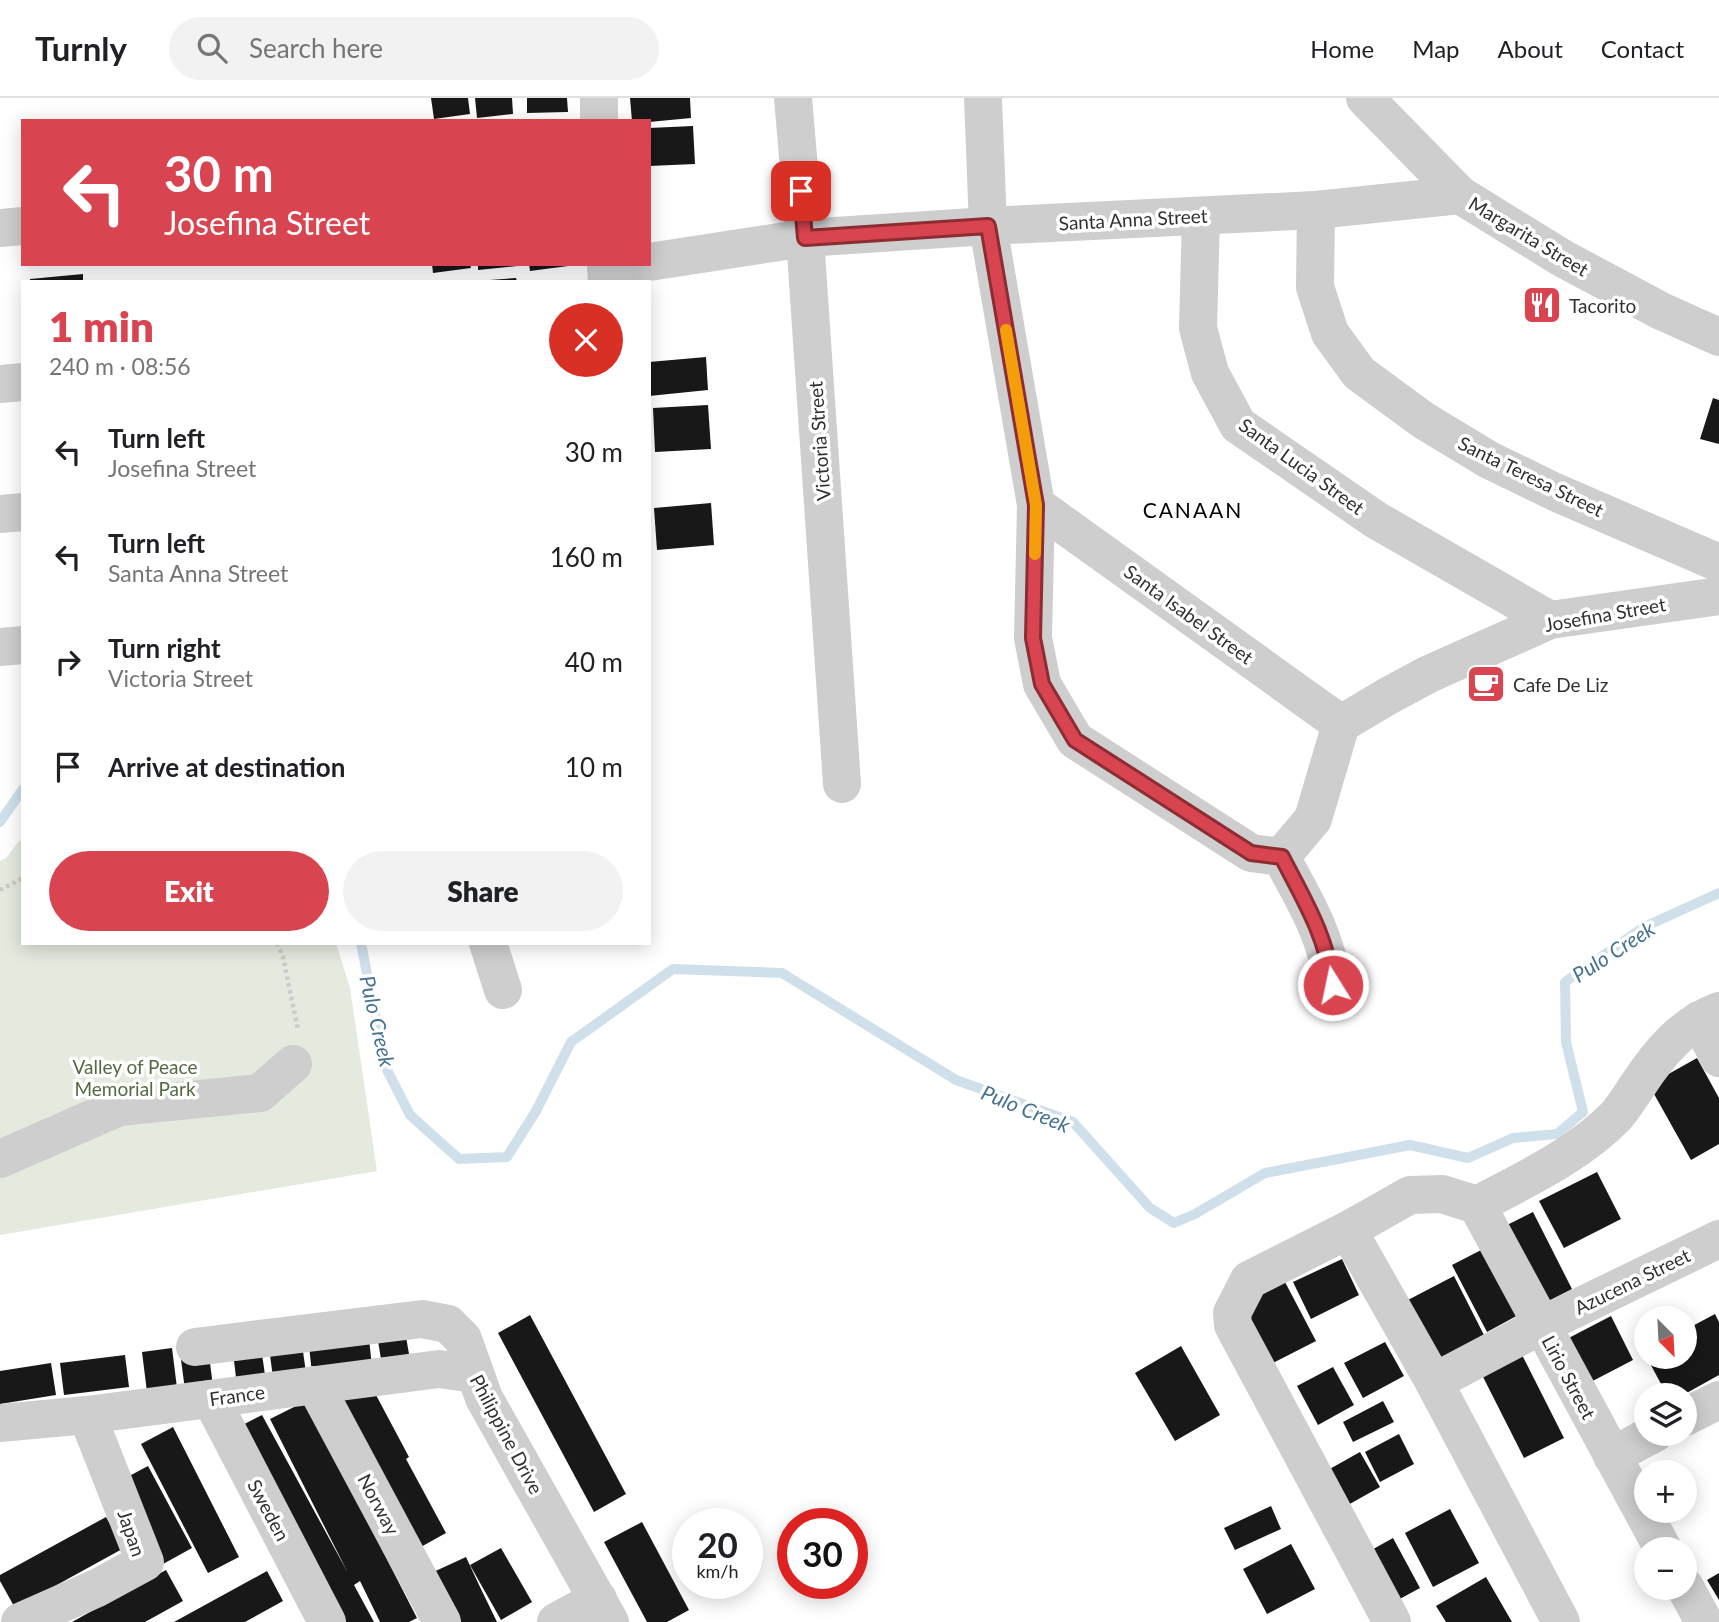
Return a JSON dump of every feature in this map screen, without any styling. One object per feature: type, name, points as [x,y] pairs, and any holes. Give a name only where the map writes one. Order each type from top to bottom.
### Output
[{"type":"street","points":[[599,98],[599,119]]},
{"type":"street","name":"Victoria Street","points":[[793,98],[842,784]]},
{"type":"street","points":[[983,98],[988,226],[1036,505],[1033,638],[1042,684],[1075,740],[1251,853],[1282,857]]},
{"type":"street","name":"Margarita Street","points":[[1365,98],[1461,195],[1562,258],[1661,311],[1719,337]]},
{"type":"street","name":"Santa Anna Street","points":[[651,262],[805,238],[1316,210],[1461,195]]},
{"type":"street","name":"Santa Teresa Street","points":[[1316,210],[1315,287],[1330,333],[1359,373],[1423,420],[1489,460],[1555,492],[1719,563]]},
{"type":"street","name":"Santa Lucia Street","points":[[1201,216],[1198,328],[1210,373],[1238,425],[1376,520],[1550,620]]},
{"type":"street","points":[[0,228],[21,226]]},
{"type":"street","points":[[0,384],[21,382]]},
{"type":"street","name":"Santa Isabel Street","points":[[1036,505],[1341,724]]},
{"type":"street","points":[[0,514],[21,512]]},
{"type":"street","name":"Josefina Street","points":[[1341,724],[1429,674],[1550,620],[1719,596]]},
{"type":"street","points":[[0,647],[21,645]]},
{"type":"street","points":[[1282,857],[1313,819],[1341,724]]},
{"type":"street","points":[[1282,857],[1317,925],[1329,955],[1333,985]]},
{"type":"street","points":[[489,945],[503,990]]},
{"type":"street","points":[[1392,1622],[1233,1325],[1232,1313],[1249,1280],[1410,1195],[1442,1194],[1477,1205],[1546,1168],[1598,1132],[1617,1115],[1672,1040],[1709,1015],[1719,1058]]},
{"type":"street","points":[[0,1159],[119,1107],[260,1093],[293,1064]]},
{"type":"street","name":"Lirio Street","points":[[1477,1205],[1657,1537]]},
{"type":"street","points":[[1348,1230],[1434,1382],[1561,1622]]},
{"type":"street","name":"Azucena Street","points":[[1434,1382],[1542,1325],[1719,1239]]},
{"type":"street","name":"Philippine Drive","points":[[195,1347],[422,1319],[448,1324],[463,1339],[484,1398],[604,1611]]},
{"type":"street","name":"France","points":[[0,1423],[87,1415],[439,1369],[474,1374]]},
{"type":"street","name":"Norway","points":[[315,1385],[442,1622]]},
{"type":"street","name":"Sweden","points":[[211,1399],[320,1620]]},
{"type":"street","points":[[1697,1412],[1719,1400]]},
{"type":"street","name":"Japan","points":[[20,1622],[97,1588],[145,1562],[87,1415]]},
{"type":"street","points":[[1612,1456],[1634,1444]]},
{"type":"street","points":[[1692,1600],[1704,1622]]},
{"type":"street","points":[[556,1622],[604,1611]]},
{"type":"street","points":[[0,1613],[2,1622]]},
{"type":"path","points":[[0,890],[21,879]]},
{"type":"path","points":[[277,945],[283,957],[298,1027],[293,1064]]},
{"type":"green space","name":"Valley of Peace Memorial Park","points":[[21,839],[21,945],[337,945],[350,988],[377,1171],[0,1235],[0,861],[6,858]]},
{"type":"building","points":[[431,98],[468,98],[470,114],[434,119]]},
{"type":"building","points":[[475,98],[512,98],[513,114],[477,118]]},
{"type":"building","points":[[527,98],[567,98],[568,112],[527,113]]},
{"type":"building","points":[[630,98],[690,98],[691,118],[651,122],[651,119],[632,119]]},
{"type":"building","points":[[693,126],[695,164],[651,166],[651,128]]},
{"type":"building","points":[[432,266],[471,268],[433,273]]},
{"type":"building","points":[[478,266],[517,266],[478,270]]},
{"type":"building","points":[[529,266],[568,266],[530,271]]},
{"type":"building","points":[[83,274],[83,280],[30,279]]},
{"type":"building","points":[[706,357],[708,390],[651,396],[651,362]]},
{"type":"building","points":[[1713,398],[1719,400],[1719,444],[1700,439]]},
{"type":"building","points":[[708,405],[711,449],[655,452],[653,408]]},
{"type":"building","points":[[711,503],[714,545],[657,550],[654,508]]},
{"type":"building","points":[[1697,1058],[1719,1098],[1719,1144],[1691,1160],[1649,1085]]},
{"type":"building","points":[[1597,1172],[1621,1219],[1564,1248],[1539,1201]]},
{"type":"building","points":[[1533,1212],[1572,1289],[1539,1306],[1499,1229]]},
{"type":"building","points":[[1487,1247],[1522,1313],[1487,1332],[1452,1265]]},
{"type":"building","points":[[1342,1259],[1359,1295],[1311,1319],[1293,1282]]},
{"type":"building","points":[[1454,1276],[1487,1341],[1439,1366],[1406,1301]]},
{"type":"building","points":[[1285,1282],[1316,1341],[1267,1366],[1236,1307]]},
{"type":"building","points":[[1715,1314],[1719,1322],[1719,1375],[1697,1387],[1697,1383],[1661,1383],[1653,1369],[1698,1368],[1698,1323]]},
{"type":"building","points":[[530,1315],[626,1494],[594,1512],[498,1333]]},
{"type":"building","points":[[1611,1316],[1633,1360],[1585,1385],[1563,1341]]},
{"type":"building","points":[[404,1325],[410,1360],[382,1365],[376,1329]]},
{"type":"building","points":[[368,1329],[372,1367],[312,1374],[308,1336]]},
{"type":"building","points":[[301,1337],[306,1373],[273,1377],[268,1341]]},
{"type":"building","points":[[260,1340],[266,1382],[237,1386],[232,1344]]},
{"type":"building","points":[[1385,1342],[1404,1376],[1363,1398],[1344,1363]]},
{"type":"building","points":[[1517,1345],[1564,1438],[1524,1458],[1477,1365]]},
{"type":"building","points":[[1181,1346],[1220,1415],[1175,1441],[1135,1373]]},
{"type":"building","points":[[172,1348],[177,1388],[147,1392],[142,1352]]},
{"type":"building","points":[[208,1348],[213,1386],[185,1390],[180,1352]]},
{"type":"building","points":[[125,1355],[129,1387],[64,1395],[60,1363]]},
{"type":"building","points":[[51,1363],[56,1395],[0,1404],[0,1371]]},
{"type":"building","points":[[1333,1367],[1354,1405],[1318,1425],[1297,1386]]},
{"type":"building","points":[[368,1380],[446,1533],[419,1548],[338,1396]]},
{"type":"building","points":[[306,1401],[417,1618],[409,1622],[380,1622],[360,1581],[354,1585],[374,1622],[331,1622],[229,1432],[262,1415],[348,1573],[270,1419]]},
{"type":"building","points":[[1383,1401],[1394,1422],[1353,1442],[1343,1422]]},
{"type":"building","points":[[173,1427],[239,1557],[208,1573],[141,1444]]},
{"type":"building","points":[[1399,1434],[1414,1464],[1380,1482],[1365,1452]]},
{"type":"building","points":[[1360,1452],[1380,1487],[1339,1510],[1319,1475]]},
{"type":"building","points":[[148,1466],[192,1548],[163,1564],[118,1482]]},
{"type":"building","points":[[1271,1506],[1281,1529],[1235,1550],[1224,1528]]},
{"type":"building","points":[[1450,1509],[1479,1563],[1433,1587],[1405,1533]]},
{"type":"building","points":[[106,1517],[124,1548],[15,1608],[0,1581],[0,1575]]},
{"type":"building","points":[[642,1522],[672,1578],[672,1599],[683,1599],[689,1610],[667,1622],[647,1622],[604,1542]]},
{"type":"building","points":[[1393,1538],[1420,1588],[1385,1607],[1359,1557]]},
{"type":"building","points":[[1291,1544],[1315,1589],[1267,1614],[1243,1569]]},
{"type":"building","points":[[501,1548],[532,1602],[501,1620],[470,1565]]},
{"type":"building","points":[[466,1557],[497,1622],[455,1622],[429,1574]]},
{"type":"building","points":[[166,1570],[183,1601],[145,1622],[72,1622]]},
{"type":"building","points":[[267,1571],[283,1601],[245,1622],[174,1622]]},
{"type":"building","points":[[1719,1573],[1719,1600],[1707,1580]]},
{"type":"building","points":[[1486,1577],[1512,1622],[1446,1622],[1436,1606]]},
{"type":"waterway","name":"Pulo Creek","points":[[0,822],[21,792]]},
{"type":"waterway","name":"Pulo Creek","points":[[361,945],[385,1066],[410,1115],[459,1159],[507,1157],[536,1111],[571,1042],[673,969],[782,973],[956,1080],[1073,1122],[1150,1208],[1174,1223],[1195,1214],[1265,1173],[1410,1145],[1468,1158],[1513,1138],[1557,1134],[1583,1112],[1566,1042],[1565,982],[1644,927],[1719,893]]},
{"type":"slow traffic","points":[[1006,330],[1036,505],[1035,554]]},
{"type":"place","name":"Tacorito","points":[[1542,305]]},
{"type":"place","name":"Cafe De Liz","points":[[1486,684]]},
{"type":"district","name":"CANAAN","points":[[1193,509]]},
{"type":"route","points":[[801,191],[805,238],[988,226],[1036,505],[1033,638],[1042,684],[1075,740],[1251,853],[1282,857],[1317,925],[1329,955],[1333,985]]}]
